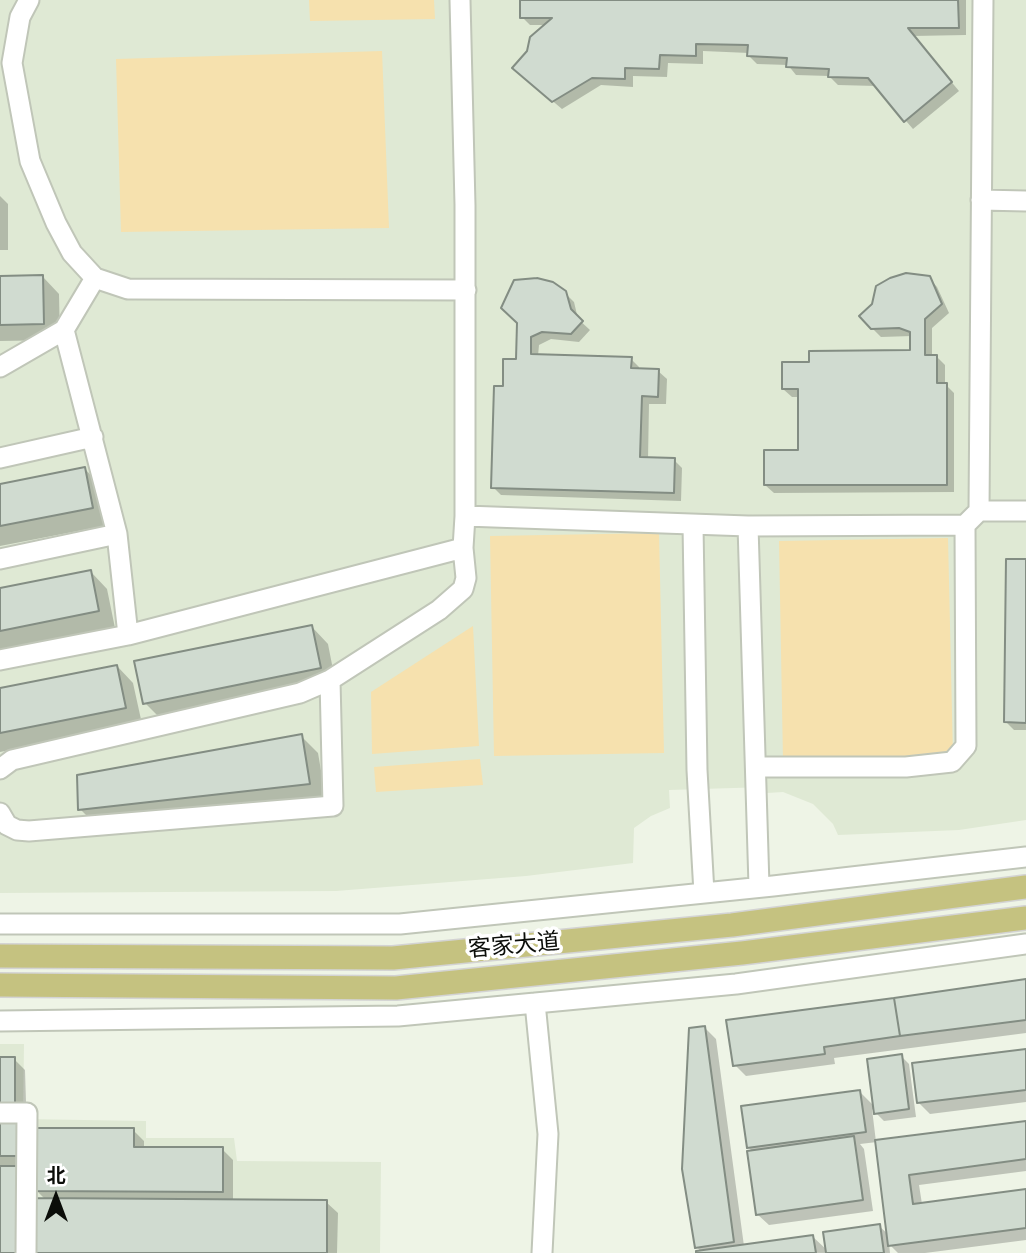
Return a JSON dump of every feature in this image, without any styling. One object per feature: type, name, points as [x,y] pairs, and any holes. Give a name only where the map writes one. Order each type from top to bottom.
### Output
[{"type":"main road","name":"客家大道","points":[[0,956],[393,958],[732,925],[1026,887]]},
{"type":"main road","name":"客家大道","points":[[0,985],[396,988],[742,953],[1026,918]]},
{"type":"street","points":[[29,0],[20,18],[6,62],[30,161],[72,254],[95,278],[128,289],[466,290]]},
{"type":"street","points":[[0,769],[12,760],[300,693],[330,680],[439,611],[463,589],[466,578],[463,548],[466,290],[460,0]]},
{"type":"street","points":[[465,516],[748,526],[965,525],[979,511],[984,0]]},
{"type":"street","points":[[981,200],[1026,201]]},
{"type":"street","points":[[0,367],[64,330],[95,278]]},
{"type":"street","points":[[64,330],[117,534],[128,635]]},
{"type":"street","points":[[0,458],[93,437]]},
{"type":"street","points":[[979,511],[1026,511]]},
{"type":"street","points":[[693,525],[697,770],[704,893]]},
{"type":"street","points":[[757,767],[906,767],[951,762],[966,746],[965,525]]},
{"type":"street","points":[[748,526],[759,886]]},
{"type":"street","points":[[0,559],[117,534]]},
{"type":"street","points":[[0,660],[128,635],[463,548]]},
{"type":"street","points":[[0,813],[7,825],[17,830],[29,831],[333,806],[330,680]]},
{"type":"street","points":[[0,924],[400,924],[1026,857]]},
{"type":"street","points":[[0,1021],[398,1016],[736,984],[1026,944]]},
{"type":"street","points":[[535,1003],[548,1134],[542,1253]]},
{"type":"street","points":[[0,1113],[27,1113],[26,1253]]},
{"type":"shaded area","points":[[0,0],[1026,0],[1026,820],[959,830],[838,835],[833,824],[813,804],[783,792],[767,793],[766,787],[669,790],[670,808],[651,816],[634,828],[633,863],[526,876],[336,891],[0,893]]},
{"type":"shaded area","points":[[309,0],[434,0],[435,19],[310,21]]},
{"type":"shaded area","points":[[382,51],[389,228],[121,232],[116,59]]},
{"type":"shaded area","points":[[659,533],[664,753],[494,756],[490,536]]},
{"type":"shaded area","points":[[948,538],[953,757],[783,761],[779,541]]},
{"type":"shaded area","points":[[473,626],[479,746],[372,754],[371,692]]},
{"type":"shaded area","points":[[480,759],[483,785],[376,792],[374,767]]},
{"type":"shaded area","points":[[0,1044],[24,1044],[23,1119],[146,1121],[146,1138],[234,1138],[237,1161],[381,1162],[380,1253],[0,1253]]},
{"type":"building","points":[[520,0],[958,0],[959,28],[908,28],[952,82],[904,122],[868,78],[828,77],[829,69],[786,67],[787,58],[747,56],[748,45],[696,44],[696,56],[660,55],[659,69],[625,68],[625,79],[592,78],[552,102],[512,68],[527,51],[530,37],[552,18],[520,18]]},
{"type":"building","points":[[906,273],[930,276],[942,304],[925,319],[925,355],[937,355],[937,383],[947,383],[947,485],[764,485],[764,450],[798,450],[798,389],[782,389],[782,362],[809,362],[809,351],[910,350],[910,332],[899,328],[871,329],[859,316],[872,304],[876,286]]},
{"type":"building","points":[[43,275],[44,324],[0,325],[0,276]]},
{"type":"building","points":[[537,278],[553,282],[566,291],[571,309],[583,321],[571,334],[542,332],[531,337],[531,354],[632,357],[631,368],[659,369],[658,397],[642,396],[640,457],[675,458],[674,493],[491,488],[494,386],[503,386],[503,359],[516,359],[517,323],[501,308],[514,280]]},
{"type":"building","points":[[85,467],[93,508],[0,526],[0,484]]},
{"type":"building","points":[[1006,559],[1026,559],[1026,723],[1004,722]]},
{"type":"building","points":[[91,570],[99,611],[0,631],[0,588]]},
{"type":"building","points":[[312,625],[321,668],[143,704],[134,661]]},
{"type":"building","points":[[117,665],[126,708],[0,733],[0,688]]},
{"type":"building","points":[[302,734],[310,784],[78,810],[77,775]]},
{"type":"building","points":[[1026,979],[1026,1020],[900,1036],[894,998]]},
{"type":"building","points":[[894,998],[900,1036],[824,1047],[825,1054],[733,1066],[726,1020]]},
{"type":"building","points":[[705,1026],[734,1242],[695,1248],[682,1169],[689,1028]]},
{"type":"building","points":[[1026,1049],[1026,1090],[917,1103],[912,1063]]},
{"type":"building","points":[[902,1054],[909,1109],[874,1114],[867,1059]]},
{"type":"building","points":[[0,1057],[15,1057],[15,1106],[0,1106]]},
{"type":"building","points":[[860,1090],[866,1132],[747,1148],[741,1106]]},
{"type":"building","points":[[17,1116],[18,1156],[0,1156],[0,1117]]},
{"type":"building","points":[[1026,1121],[1026,1159],[909,1175],[913,1204],[1026,1189],[1026,1228],[888,1246],[875,1140]]},
{"type":"building","points":[[34,1128],[134,1128],[134,1147],[223,1147],[223,1192],[34,1191]]},
{"type":"building","points":[[854,1136],[863,1200],[756,1215],[747,1151]]},
{"type":"building","points":[[0,1166],[17,1166],[16,1253],[0,1253]]},
{"type":"building","points":[[34,1198],[327,1200],[327,1253],[33,1253]]},
{"type":"building","points":[[880,1224],[884,1253],[826,1253],[823,1232]]},
{"type":"building","points":[[813,1235],[816,1253],[696,1253],[696,1251]]}]
